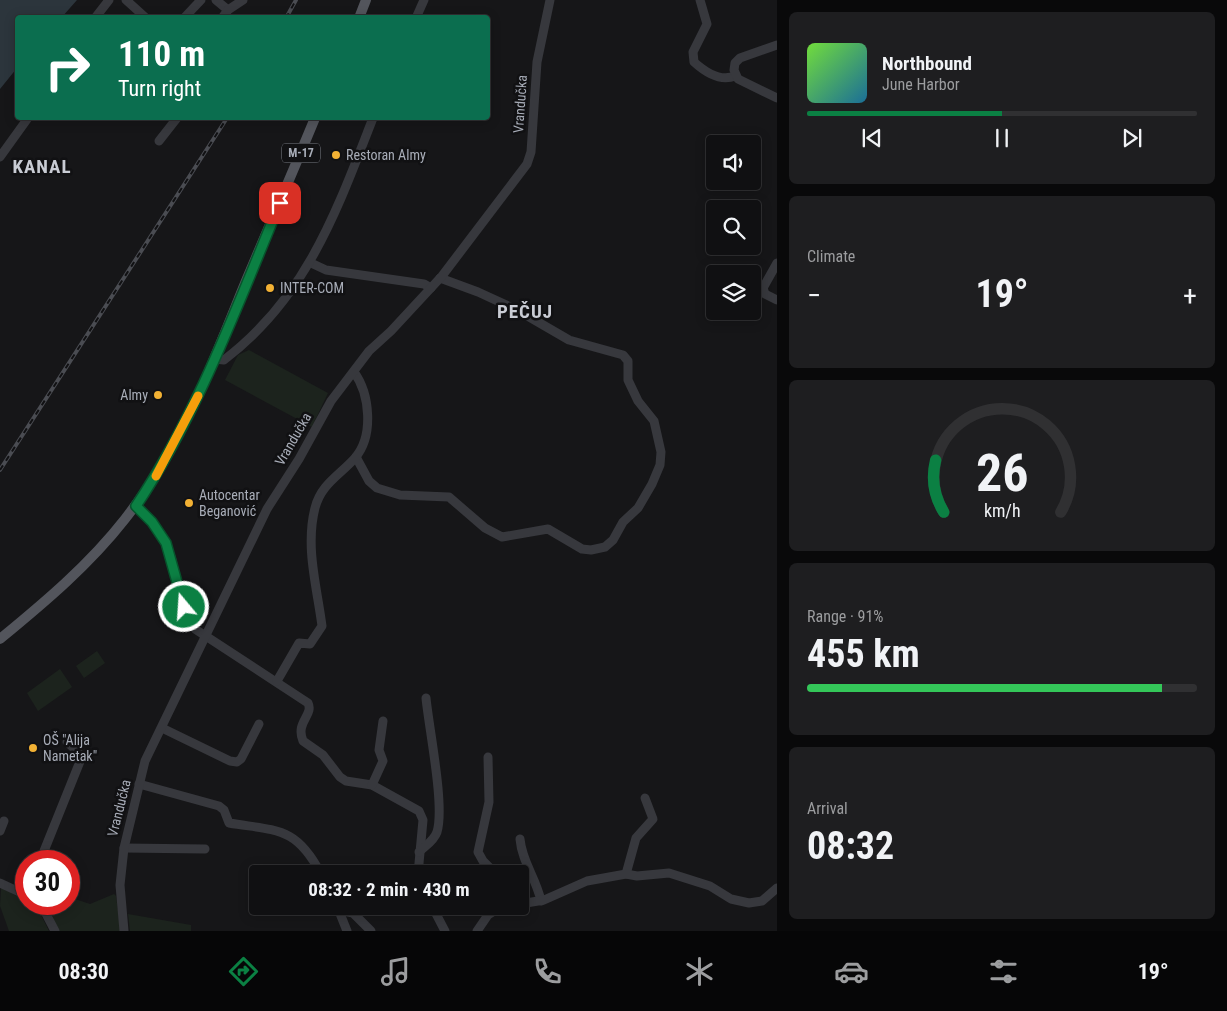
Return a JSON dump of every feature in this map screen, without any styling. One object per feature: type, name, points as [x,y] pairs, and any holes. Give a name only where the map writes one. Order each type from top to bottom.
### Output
[{"type":"main road","points":[[360,15],[366,0]]},
{"type":"main road","name":"M-17","points":[[0,638],[76,574],[108,540],[136,506],[176,442],[214,359],[314,120]]},
{"type":"street","points":[[97,15],[109,0]]},
{"type":"street","points":[[126,0],[144,15]]},
{"type":"street","points":[[187,15],[202,0]]},
{"type":"street","points":[[216,0],[225,14],[243,0]]},
{"type":"street","points":[[417,15],[424,0]]},
{"type":"street","name":"Vrandučka","points":[[124,931],[120,885],[124,848],[145,761],[267,509],[299,459],[331,401],[369,351],[440,278],[518,178],[526,164],[531,152],[537,62],[550,0]]},
{"type":"street","points":[[700,0],[708,24],[693,52],[694,62],[717,77],[729,78],[735,76],[777,98]]},
{"type":"street","points":[[735,76],[735,63],[740,58],[777,45]]},
{"type":"street","points":[[0,157],[27,120]]},
{"type":"street","points":[[159,141],[175,120]]},
{"type":"street","points":[[214,359],[224,360],[257,333],[286,300],[311,263],[339,205],[372,120]]},
{"type":"street","points":[[311,263],[326,270],[424,284],[431,288]]},
{"type":"street","points":[[777,263],[763,288],[765,294],[777,300]]},
{"type":"street","points":[[356,457],[369,481],[377,488],[400,495],[450,496],[485,528],[502,537],[548,529],[576,547],[591,550],[610,544],[623,522],[643,502],[652,484],[662,457],[659,443],[654,421],[638,401],[628,380],[628,361],[623,355],[569,340],[519,311],[440,278]]},
{"type":"street","points":[[277,681],[299,643],[310,644],[322,626],[314,583],[313,519],[321,493],[328,482],[356,457],[368,428],[368,416],[362,391],[354,372]]},
{"type":"street","points":[[136,506],[152,522],[166,543],[186,610],[195,629],[308,703],[310,707],[300,728],[303,741],[323,755],[340,777],[346,781],[372,785],[419,811],[423,820],[418,865]]},
{"type":"street","points":[[419,852],[433,840],[438,821],[438,792],[426,698]]},
{"type":"street","points":[[372,785],[383,761],[379,750],[383,721]]},
{"type":"street","points":[[162,728],[230,761],[237,762],[242,759],[259,724]]},
{"type":"street","points":[[44,850],[81,759],[78,752],[67,742]]},
{"type":"street","points":[[486,865],[478,852],[489,802],[488,757]]},
{"type":"street","points":[[139,784],[218,806],[224,810],[229,824],[272,829],[289,834],[299,840],[315,865]]},
{"type":"street","points":[[626,874],[636,838],[653,819],[645,798]]},
{"type":"street","points":[[0,831],[4,821]]},
{"type":"street","points":[[520,838],[524,860],[535,878],[541,901]]},
{"type":"street","points":[[124,848],[205,849]]},
{"type":"street","points":[[529,903],[541,901],[587,881],[626,874],[637,876],[669,873],[710,886],[731,898],[749,903],[762,901],[777,888]]},
{"type":"street","points":[[0,883],[15,890]]},
{"type":"street","points":[[46,915],[54,931]]},
{"type":"street","points":[[340,915],[347,931]]},
{"type":"street","points":[[356,915],[372,931]]},
{"type":"street","points":[[437,915],[445,931]]},
{"type":"street","points":[[477,931],[488,915]]},
{"type":"shaded area","points":[[0,0],[77,0],[64,15],[15,15],[15,70],[0,89]]},
{"type":"shaded area","points":[[249,350],[328,393],[312,427],[225,380],[238,355]]},
{"type":"shaded area","points":[[97,651],[105,663],[84,678],[76,666]]},
{"type":"shaded area","points":[[60,669],[72,687],[38,711],[27,693]]},
{"type":"shaded area","points":[[1,888],[15,895],[15,915],[41,915],[49,931],[9,931],[0,906]]},
{"type":"shaded area","points":[[114,894],[116,896],[121,931],[58,931],[52,915],[80,915],[80,901],[90,904]]},
{"type":"shaded area","points":[[128,914],[191,925],[191,931],[130,931]]},
{"type":"railway","points":[[288,15],[296,0]]},
{"type":"railway","points":[[0,470],[226,120]]},
{"type":"slow traffic","points":[[156,476],[176,442],[198,396]]},
{"type":"place","name":"Restoran Almy","points":[[336,155]]},
{"type":"place","name":"INTER-COM","points":[[270,288]]},
{"type":"place","name":"Almy","points":[[158,395]]},
{"type":"place","name":"Autocentar Beganović","points":[[189,503]]},
{"type":"place","name":"OŠ \"Alija Nametak\"","points":[[33,748]]},
{"type":"district","name":"KANAL","points":[[42,166]]},
{"type":"district","name":"PEČUJ","points":[[525,311]]},
{"type":"route","points":[[184,607],[166,543],[152,522],[136,506],[167,456],[197,400],[280,203]]}]
